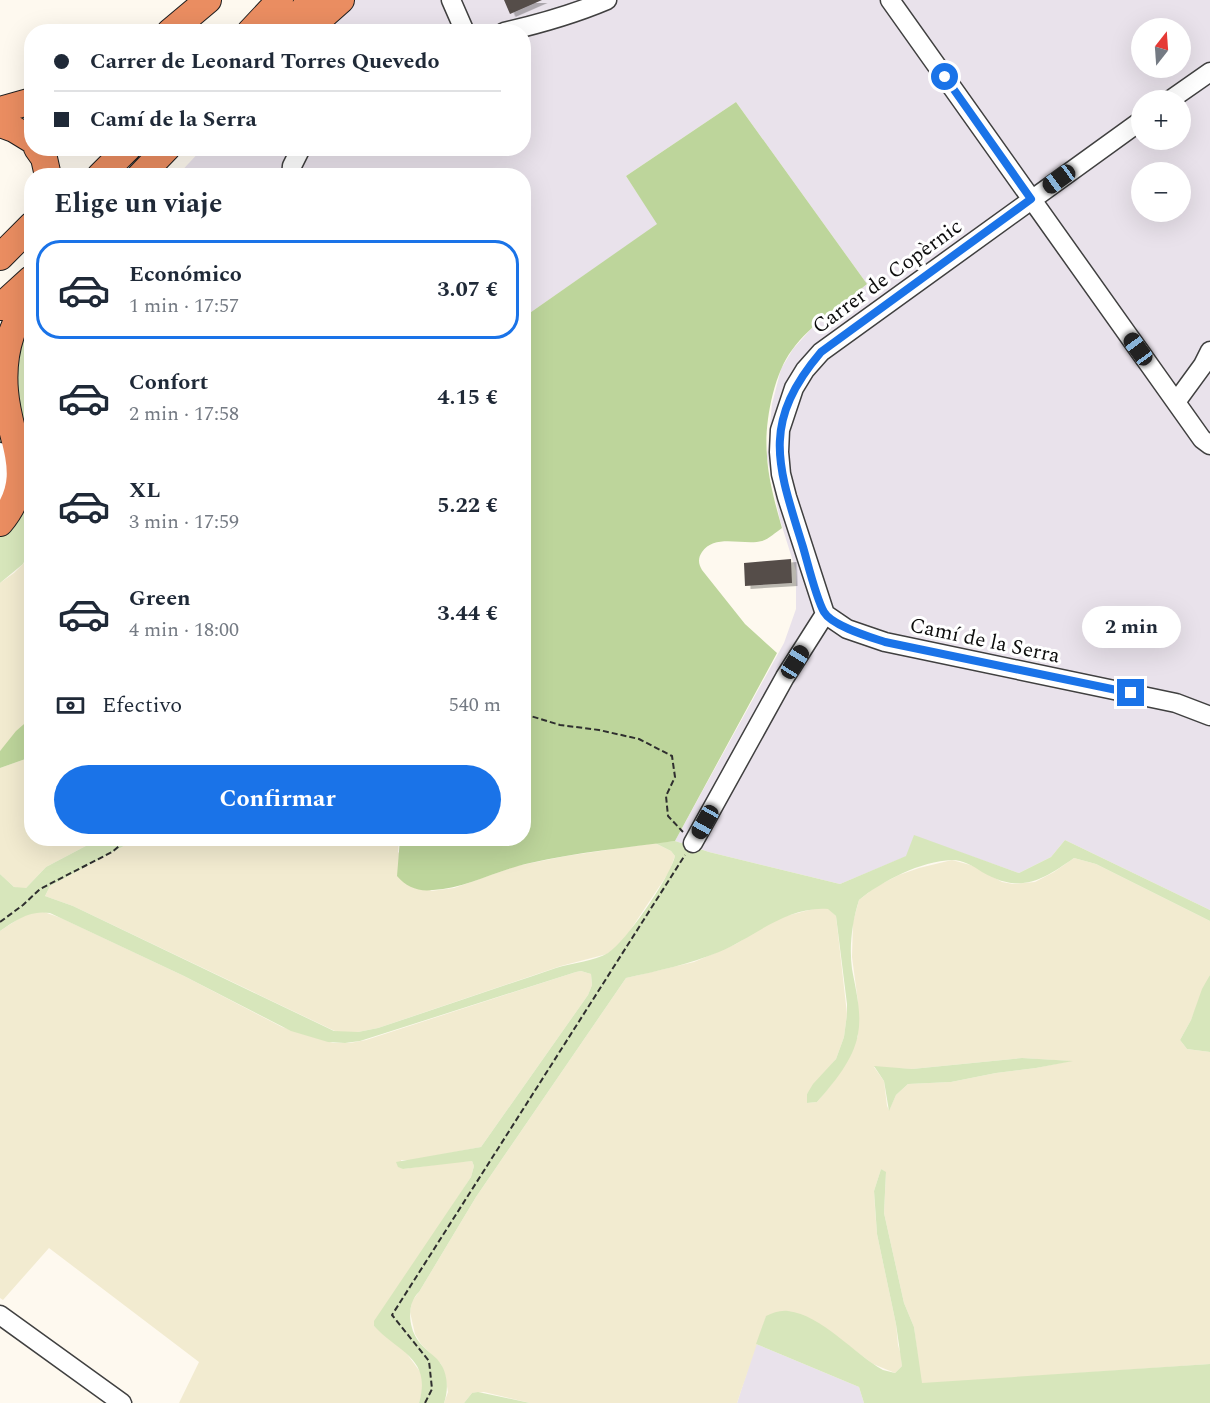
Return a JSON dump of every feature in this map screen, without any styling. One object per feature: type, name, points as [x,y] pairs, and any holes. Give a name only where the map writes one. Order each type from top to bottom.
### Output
[{"type":"highway","points":[[180,24],[208,0]]},
{"type":"highway","points":[[299,21],[317,0]]},
{"type":"highway","points":[[299,21],[341,0]]},
{"type":"highway","points":[[0,110],[24,103]]},
{"type":"highway","points":[[0,124],[24,135]]},
{"type":"highway","points":[[108,168],[120,156]]},
{"type":"highway","points":[[148,168],[159,156]]},
{"type":"highway","points":[[0,257],[24,233]]},
{"type":"highway","points":[[0,272],[24,249]]},
{"type":"highway","points":[[0,307],[24,285]]},
{"type":"highway","points":[[0,523],[12,508],[21,476],[5,391],[7,350],[16,321],[24,308]]},
{"type":"street","points":[[451,0],[462,24]]},
{"type":"street","points":[[531,25],[607,0]]},
{"type":"street","points":[[890,0],[1202,440],[1210,445]]},
{"type":"street","points":[[1184,90],[1210,72]]},
{"type":"street","name":"Carrer de Copèrnic","points":[[825,614],[781,474],[780,430],[795,388],[805,370],[821,352],[1131,128]]},
{"type":"street","points":[[1176,402],[1203,365],[1210,351]]},
{"type":"street","points":[[0,452],[4,461],[5,480],[0,495]]},
{"type":"street","points":[[693,843],[785,677],[825,614]]},
{"type":"street","name":"Camí de la Serra","points":[[825,614],[847,629],[885,642],[1176,703],[1210,716]]},
{"type":"street","points":[[0,1315],[122,1403]]},
{"type":"path","points":[[425,1403],[432,1389],[429,1361],[392,1315],[693,843],[668,816],[666,796],[675,777],[672,756],[639,739],[599,730],[560,725],[531,716]]},
{"type":"path","points":[[0,922],[23,906],[40,889],[112,852],[119,846]]},
{"type":"shaded area","points":[[351,0],[1210,0],[1210,910],[1065,840],[1051,857],[1019,873],[914,836],[907,856],[840,884],[709,852],[675,841],[784,643],[796,609],[796,571],[780,520],[767,457],[772,404],[781,369],[793,349],[810,330],[867,284],[736,102],[626,176],[658,224],[531,312],[531,168],[184,168],[196,156],[531,156],[531,24],[325,24]]},
{"type":"shaded area","points":[[24,563],[24,725],[0,751],[0,583]]},
{"type":"shaded area","points":[[24,759],[24,846],[86,846],[46,867],[26,888],[21,889],[14,887],[0,874],[0,768]]},
{"type":"shaded area","points":[[655,843],[671,851],[675,856],[669,872],[629,932],[618,946],[607,954],[561,966],[378,1028],[339,1033],[73,906],[45,896],[50,886],[122,847],[398,846],[398,852],[431,891],[454,888],[516,866]]},
{"type":"shaded area","points":[[1074,858],[1096,864],[1210,921],[1210,975],[1180,1040],[1187,1049],[1210,1052],[1210,1364],[921,1384],[914,1327],[904,1303],[884,1213],[886,1173],[881,1169],[874,1191],[875,1208],[877,1234],[901,1355],[902,1366],[895,1373],[873,1364],[836,1336],[766,1317],[737,1403],[530,1403],[484,1392],[472,1393],[464,1403],[444,1403],[448,1392],[445,1375],[441,1364],[421,1344],[415,1334],[410,1312],[412,1301],[476,1197],[626,978],[694,962],[736,944],[765,925],[786,916],[817,908],[828,908],[836,916],[847,1014],[844,1037],[836,1059],[807,1094],[807,1103],[817,1102],[844,1066],[858,1036],[858,1002],[852,957],[853,922],[859,900],[877,886],[899,875],[952,860],[974,866],[1002,882],[1013,884],[1035,882]],"holes":[[[1022,1058],[1070,1061],[951,1082],[908,1084],[896,1095],[889,1110],[884,1081],[874,1067],[912,1069]]]},
{"type":"shaded area","points":[[44,912],[184,976],[282,1027],[333,1043],[366,1040],[576,972],[591,974],[592,985],[588,995],[481,1147],[413,1160],[401,1160],[403,1169],[472,1161],[474,1166],[471,1177],[374,1326],[402,1347],[421,1373],[424,1384],[419,1403],[179,1403],[199,1362],[49,1248],[3,1300],[0,1298],[0,931],[23,916]]},
{"type":"shaded area","points":[[756,1344],[859,1387],[864,1403],[737,1403]]},
{"type":"green space","points":[[736,102],[867,284],[808,332],[785,360],[775,386],[766,444],[771,483],[782,528],[762,541],[714,543],[702,552],[699,558],[702,570],[745,624],[777,653],[675,841],[548,859],[446,889],[413,888],[397,876],[399,846],[531,846],[531,312],[657,224],[626,176]]},
{"type":"green space","points":[[0,329],[24,340],[24,562],[0,583]]},
{"type":"green space","points":[[24,724],[24,759],[0,768],[0,751]]},
{"type":"green space","points":[[914,835],[1019,873],[1051,857],[1065,840],[1210,910],[1210,921],[1096,864],[1074,858],[1040,878],[1019,883],[996,879],[956,860],[940,861],[902,873],[859,900],[851,943],[852,969],[859,1010],[856,1043],[842,1071],[830,1087],[817,1102],[807,1103],[807,1094],[813,1084],[836,1059],[844,1037],[847,1014],[836,916],[828,909],[798,912],[719,952],[685,964],[626,978],[476,1197],[412,1302],[410,1314],[414,1333],[421,1345],[441,1364],[445,1375],[447,1392],[444,1403],[419,1403],[422,1388],[417,1366],[403,1350],[374,1326],[374,1321],[471,1177],[474,1166],[472,1161],[403,1169],[398,1167],[396,1162],[481,1147],[588,995],[592,985],[591,974],[576,972],[360,1041],[328,1042],[291,1031],[184,976],[50,913],[30,914],[0,931],[0,874],[14,887],[26,888],[46,867],[86,846],[124,846],[50,886],[45,896],[73,906],[334,1031],[358,1032],[378,1028],[556,968],[608,953],[636,923],[671,866],[675,856],[671,851],[655,843],[675,841],[709,852],[840,884],[906,856]]},
{"type":"green space","points":[[1210,975],[1210,1052],[1187,1049],[1180,1040]]},
{"type":"green space","points":[[1022,1058],[1073,1061],[951,1082],[908,1084],[896,1095],[889,1111],[884,1081],[874,1066],[912,1069]]},
{"type":"green space","points":[[881,1169],[886,1172],[884,1213],[904,1303],[914,1327],[922,1383],[1210,1364],[1210,1403],[864,1403],[859,1387],[756,1344],[766,1316],[779,1311],[788,1311],[801,1314],[825,1327],[883,1370],[895,1373],[902,1366],[896,1324],[877,1234],[874,1191]]},
{"type":"green space","points":[[478,1392],[530,1403],[464,1403],[472,1393]]},
{"type":"building","points":[[504,0],[542,0],[510,14]]},
{"type":"building","points":[[791,559],[792,583],[745,586],[744,563]]},
{"type":"route","points":[[945,77],[1031,199],[821,352],[805,370],[787,407],[780,430],[781,474],[787,497],[825,614],[847,629],[885,642],[1131,693]]}]
